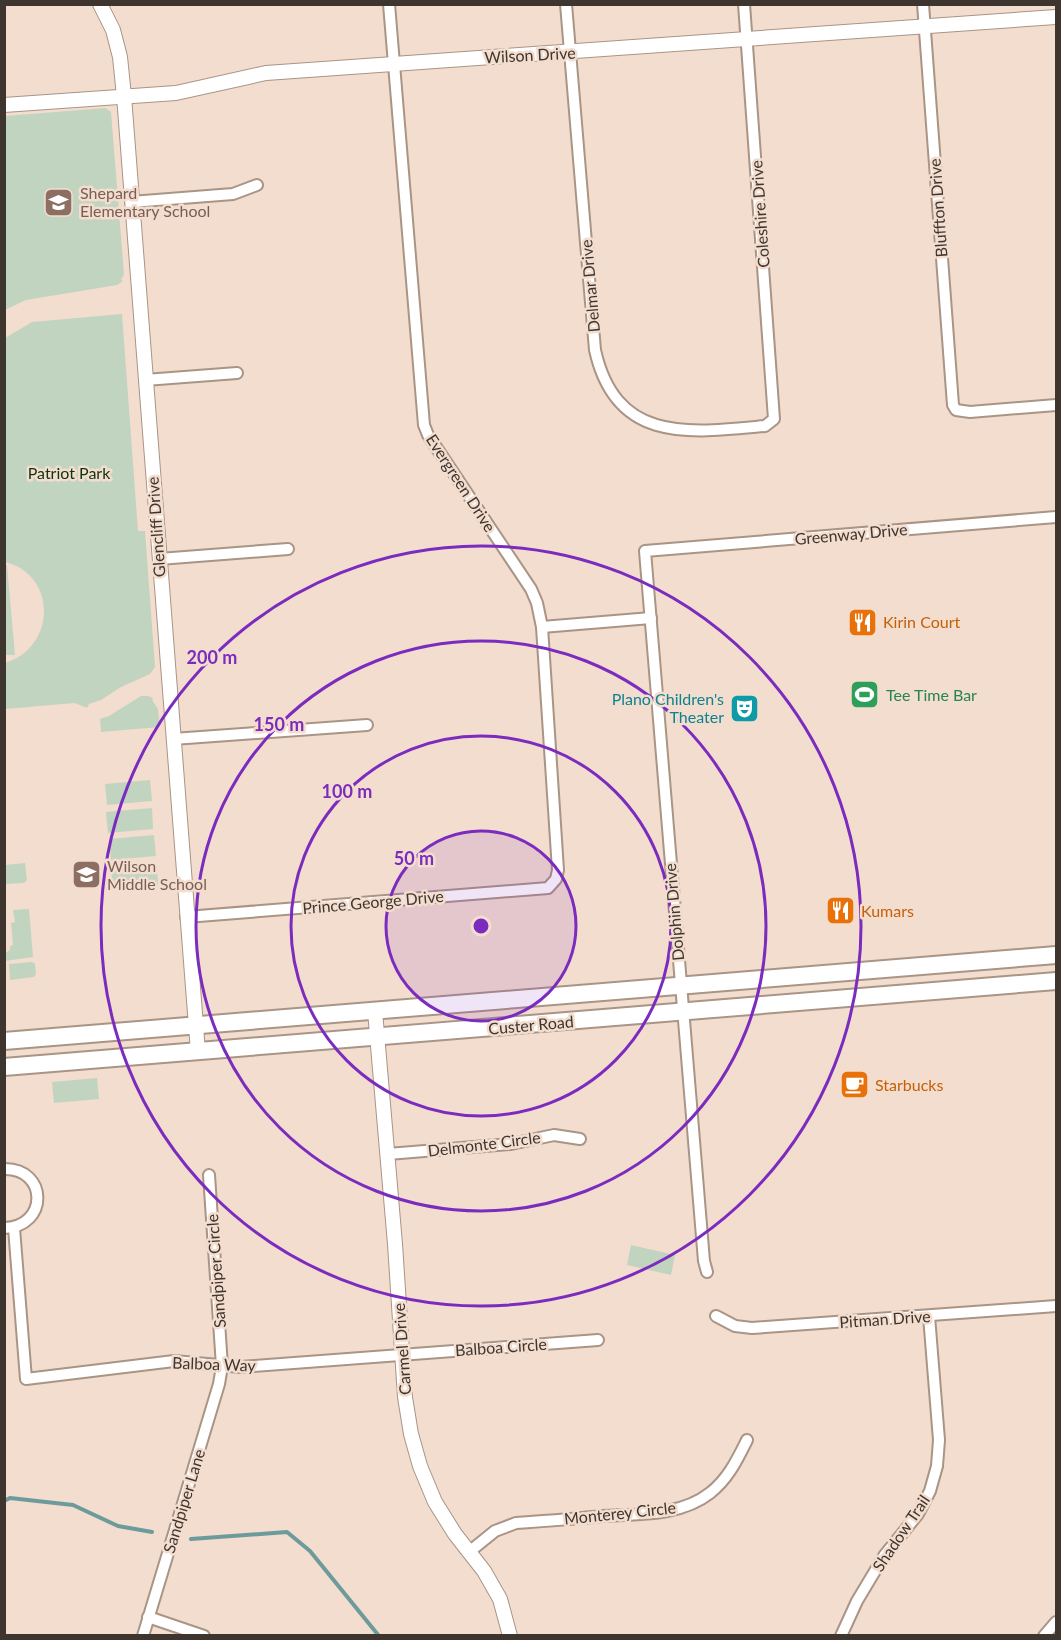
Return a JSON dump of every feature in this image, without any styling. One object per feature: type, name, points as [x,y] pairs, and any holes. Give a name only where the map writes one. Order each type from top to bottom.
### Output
[{"type":"main road","name":"Custer Road","points":[[4,1041],[1056,955]]},
{"type":"main road","points":[[879,970],[881,995]]},
{"type":"main road","name":"Custer Road","points":[[4,1067],[1056,981]]},
{"type":"street","name":"Glencliff Drive","points":[[100,4],[113,30],[120,57],[124,96],[198,1052]]},
{"type":"street","name":"Evergreen Drive","points":[[389,4],[423,425],[531,589],[537,603],[542,627],[558,870],[556,879]]},
{"type":"street","name":"Delmar Drive","points":[[566,4],[595,350],[604,380],[610,391],[629,411],[640,419],[672,430],[765,426],[770,423]]},
{"type":"street","name":"Coleshire Drive","points":[[744,4],[774,412],[774,419],[770,423]]},
{"type":"street","name":"Bluffton Drive","points":[[923,4],[951,399],[956,410],[970,412],[1056,405]]},
{"type":"street","name":"Wilson Drive","points":[[4,105],[176,93],[266,73],[1056,17]]},
{"type":"street","points":[[131,202],[233,194],[257,185]]},
{"type":"street","points":[[145,380],[237,373]]},
{"type":"street","name":"Greenway Drive","points":[[645,551],[1056,517]]},
{"type":"street","points":[[159,559],[288,549]]},
{"type":"street","name":"Dolphin Drive","points":[[645,551],[680,986],[704,1262],[707,1272]]},
{"type":"street","points":[[542,627],[651,618]]},
{"type":"street","points":[[173,739],[367,725]]},
{"type":"street","name":"Prince George Drive","points":[[186,917],[548,888],[556,879]]},
{"type":"street","name":"Carmel Drive","points":[[375,1011],[388,1155],[405,1397],[411,1434],[420,1466],[435,1502],[455,1534],[484,1571],[500,1599],[510,1635]]},
{"type":"street","name":"Delmonte Circle","points":[[388,1155],[510,1144],[554,1135],[580,1139]]},
{"type":"street","points":[[4,1169],[24,1173],[33,1181],[37,1192],[38,1204],[33,1215],[25,1223],[10,1228]]},
{"type":"street","name":"Sandpiper Circle","points":[[209,1175],[222,1366]]},
{"type":"street","name":"Balboa Way","points":[[10,1228],[26,1379],[174,1361],[241,1367],[403,1355]]},
{"type":"street","name":"Pitman Drive","points":[[716,1316],[735,1326],[752,1328],[1056,1306]]},
{"type":"street","name":"Shadow Trail","points":[[841,1635],[857,1601],[884,1556],[918,1514],[930,1491],[937,1466],[939,1440],[929,1316]]},
{"type":"street","name":"Balboa Circle","points":[[403,1355],[598,1340]]},
{"type":"street","name":"Sandpiper Lane","points":[[143,1635],[219,1383],[222,1366]]},
{"type":"street","name":"Monterey Circle","points":[[470,1552],[495,1531],[516,1523],[667,1511],[693,1504],[710,1493],[724,1479],[735,1464],[747,1440]]},
{"type":"street","points":[[148,1617],[204,1635]]},
{"type":"street","points":[[1044,1635],[1056,1622]]},
{"type":"green space","name":"Shepard Elementary School","points":[[105,108],[111,112],[124,274],[121,280],[123,281],[117,285],[26,300],[5,310],[5,116]]},
{"type":"green space","name":"Patriot Park","points":[[122,314],[138,531],[145,531],[155,667],[150,674],[89,704],[87,708],[75,703],[5,709],[5,663],[22,655],[34,643],[41,628],[44,612],[42,596],[35,581],[22,569],[5,562],[5,338],[32,322]]},
{"type":"green space","points":[[7,565],[15,655],[5,655],[4,566]]},
{"type":"green space","points":[[141,696],[153,698],[158,709],[160,727],[101,732],[100,719]]},
{"type":"green space","points":[[150,780],[152,801],[107,805],[105,784]]},
{"type":"green space","points":[[152,808],[153,829],[108,833],[106,812]]},
{"type":"green space","points":[[154,835],[156,856],[111,860],[109,839]]},
{"type":"green space","points":[[25,863],[27,880],[24,883],[5,884],[5,865]]},
{"type":"green space","points":[[157,864],[158,885],[113,889],[111,867]]},
{"type":"green space","points":[[29,909],[33,957],[5,961],[5,953],[13,945],[11,923],[15,922],[13,910]]},
{"type":"green space","points":[[32,962],[35,964],[34,977],[10,980],[9,964]]},
{"type":"green space","points":[[97,1078],[99,1099],[54,1103],[52,1082]]},
{"type":"green space","points":[[631,1245],[675,1255],[671,1275],[627,1265]]},
{"type":"waterway","points":[[4,1501],[10,1498],[73,1505],[118,1526],[152,1532]]},
{"type":"waterway","points":[[191,1539],[287,1532],[310,1551],[379,1636]]},
{"type":"place","name":"Shepard Elementary School","points":[[59,202]]},
{"type":"place","name":"Kirin Court","points":[[862,622]]},
{"type":"place","name":"Tee Time Bar","points":[[865,695]]},
{"type":"place","name":"Plano Children's Theater","points":[[745,708]]},
{"type":"place","name":"Wilson Middle School","points":[[86,875]]},
{"type":"place","name":"Kumars","points":[[840,911]]},
{"type":"place","name":"Starbucks","points":[[854,1085]]}]
